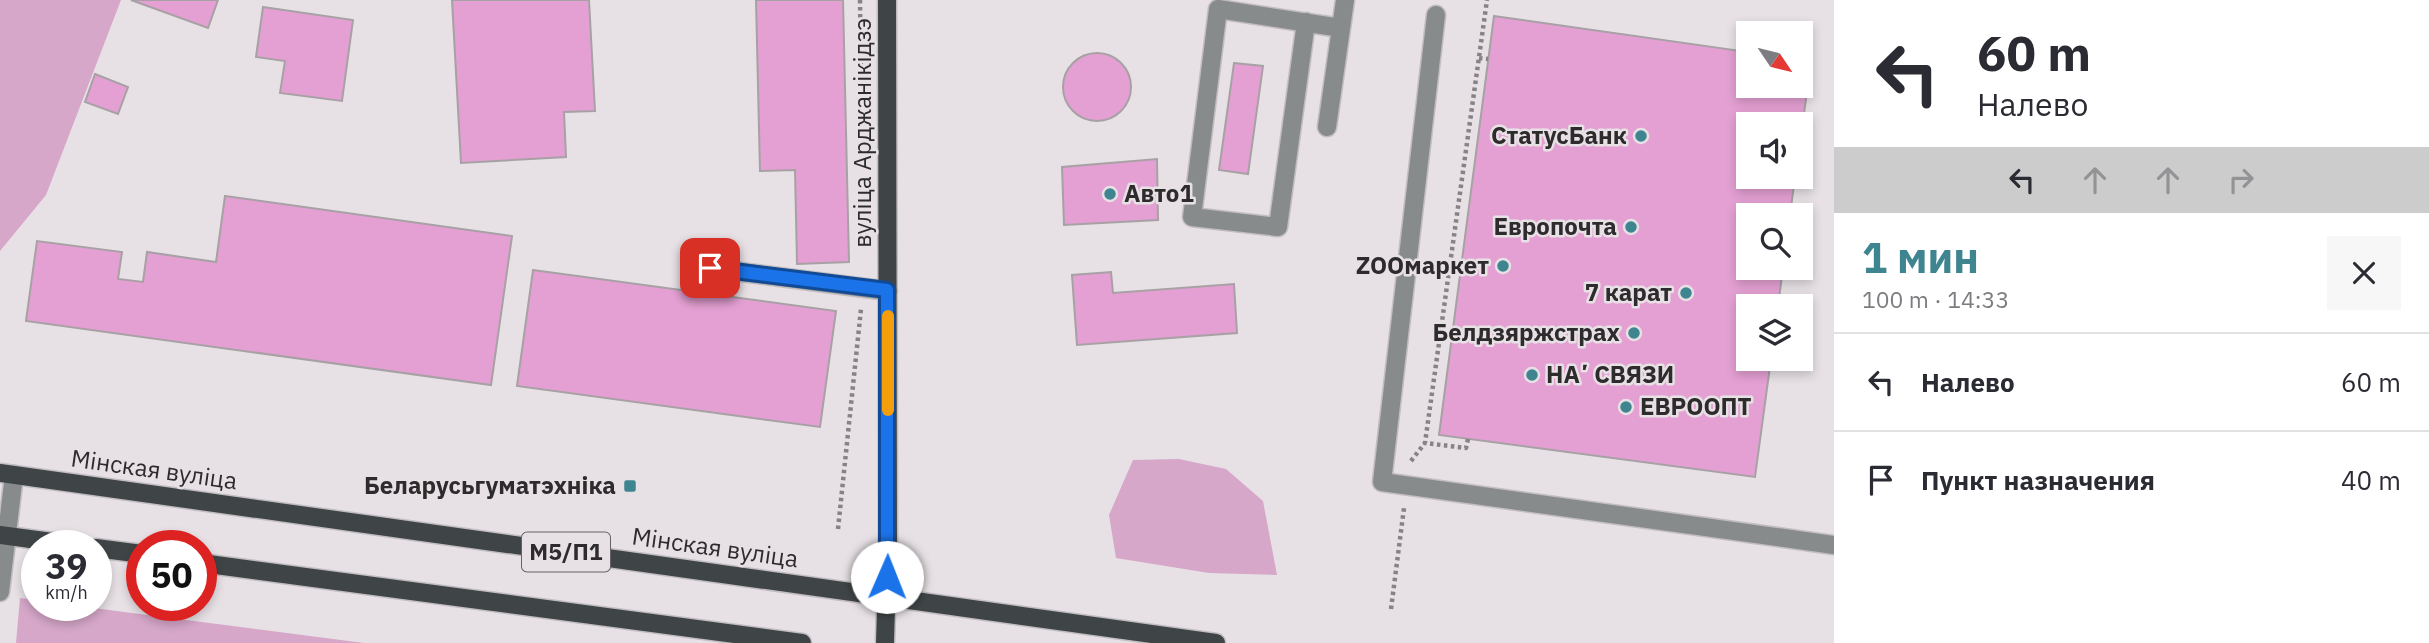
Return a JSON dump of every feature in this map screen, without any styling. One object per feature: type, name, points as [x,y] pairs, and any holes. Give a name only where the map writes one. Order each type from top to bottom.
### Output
[{"type":"main road","name":"вуліца Арджанікідзэ","points":[[885,643],[887,0]]},
{"type":"main road","name":"Мінская вуліца","points":[[7,474],[1216,643]]},
{"type":"main road","points":[[3,535],[21,538]]},
{"type":"main road","name":"М5/П1","points":[[217,565],[802,643]]},
{"type":"lane","points":[[1327,127],[1345,0]]},
{"type":"lane","points":[[1306,22],[1278,227],[1192,217],[1218,9],[1306,22],[1341,28]]},
{"type":"lane","points":[[1436,15],[1382,482],[1834,545]]},
{"type":"lane","points":[[710,268],[887,290]]},
{"type":"lane","points":[[0,593],[7,474]]},
{"type":"path","points":[[1391,609],[1411,458],[1425,443],[1487,0]]},
{"type":"path","points":[[1479,58],[1488,59]]},
{"type":"path","points":[[1425,443],[1466,448],[1468,439]]},
{"type":"shaded area","points":[[0,0],[121,0],[46,195],[0,251]]},
{"type":"shaded area","points":[[1179,459],[1226,469],[1263,501],[1277,575],[1209,573],[1116,558],[1109,515],[1133,460]]},
{"type":"shaded area","points":[[20,598],[21,621],[112,621],[112,610],[126,612],[126,621],[194,621],[364,643],[16,643]]},
{"type":"building","points":[[131,0],[218,0],[208,28]]},
{"type":"building","points":[[452,0],[589,0],[595,111],[564,112],[566,157],[461,163]]},
{"type":"building","points":[[756,0],[843,0],[849,262],[797,264],[795,170],[760,171]]},
{"type":"building","points":[[263,7],[353,20],[342,101],[280,93],[285,61],[256,57]]},
{"type":"building","points":[[1494,16],[1736,50],[1736,98],[1806,98],[1804,112],[1736,112],[1736,189],[1793,189],[1792,203],[1736,203],[1736,280],[1781,280],[1780,294],[1736,294],[1736,371],[1769,371],[1755,477],[1439,435]]},
{"type":"building","points":[[1090,53],[1104,53],[1116,58],[1126,68],[1131,87],[1126,106],[1116,116],[1104,121],[1090,121],[1078,116],[1068,106],[1063,94],[1063,80],[1068,68],[1078,58]]},
{"type":"building","points":[[1234,63],[1263,66],[1248,174],[1219,170]]},
{"type":"building","points":[[95,74],[128,87],[118,114],[85,102]]},
{"type":"building","name":"Авто1","points":[[1157,159],[1158,220],[1064,225],[1062,167]]},
{"type":"building","points":[[225,196],[512,236],[491,385],[26,321],[37,241],[122,252],[118,279],[143,282],[147,252],[216,262]]},
{"type":"building","points":[[533,270],[836,311],[820,427],[517,386]]},
{"type":"building","points":[[1111,272],[1113,293],[1234,284],[1237,333],[1077,345],[1072,275]]},
{"type":"slow traffic","points":[[888,316],[888,410]]},
{"type":"place","name":"СтатусБанк","points":[[1641,136]]},
{"type":"place","name":"Авто1","points":[[1110,194]]},
{"type":"place","name":"Европочта","points":[[1631,227]]},
{"type":"place","name":"ZOOмаркет","points":[[1503,266]]},
{"type":"place","name":"7 карат","points":[[1686,293]]},
{"type":"place","name":"Белдзяржстрах","points":[[1634,333]]},
{"type":"place","name":"НАʼСВЯЗИ","points":[[1532,375]]},
{"type":"place","name":"ЕВРООПТ","points":[[1626,407]]},
{"type":"place","name":"Беларусьгуматэхніка","points":[[630,486]]},
{"type":"route","points":[[710,268],[887,290],[887,577]]}]
